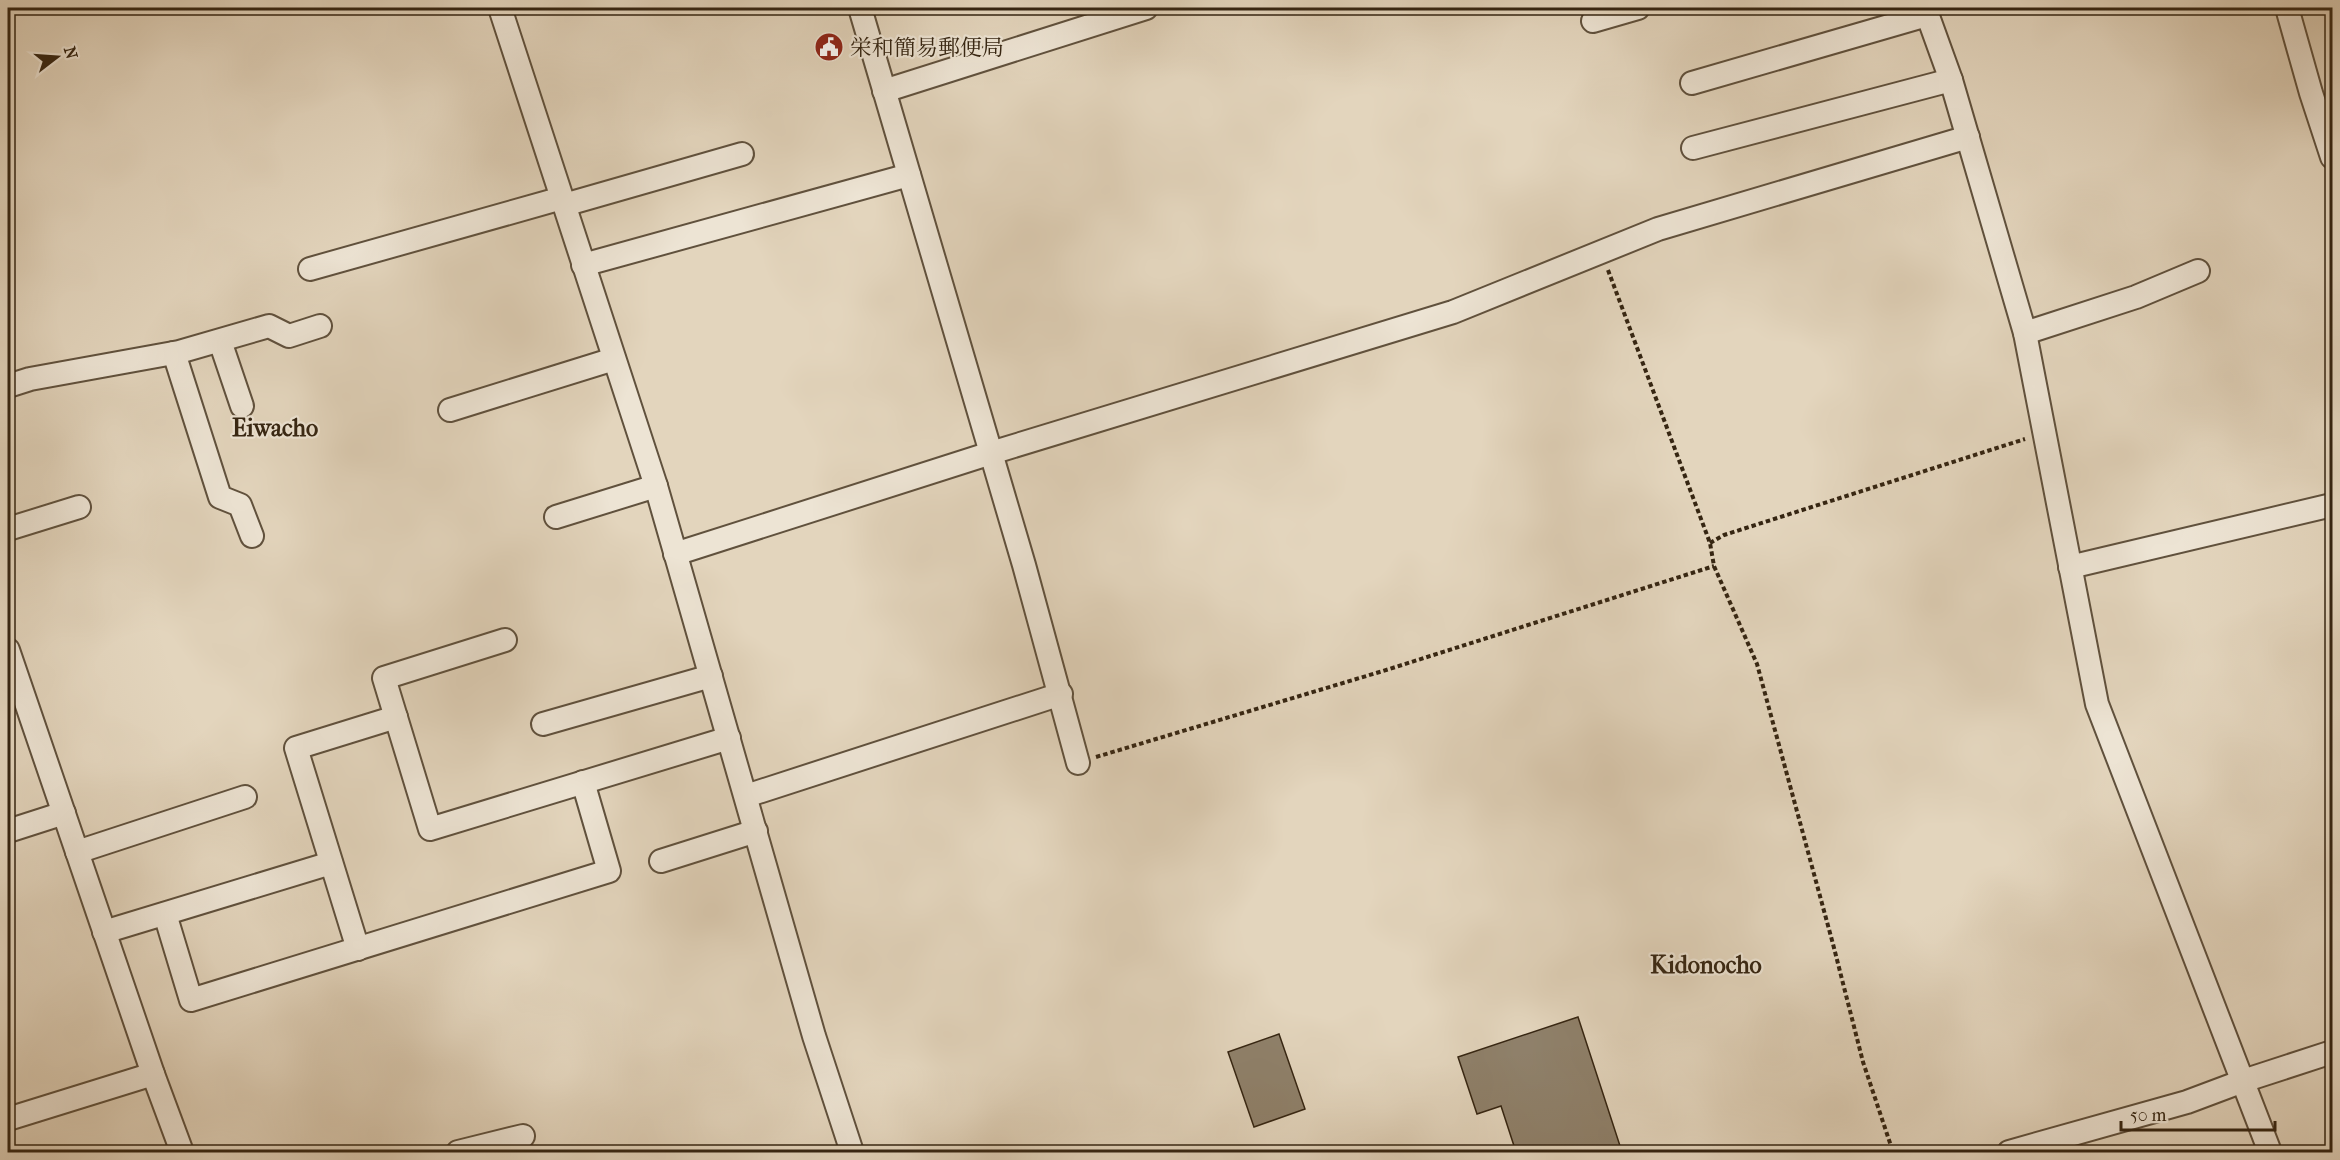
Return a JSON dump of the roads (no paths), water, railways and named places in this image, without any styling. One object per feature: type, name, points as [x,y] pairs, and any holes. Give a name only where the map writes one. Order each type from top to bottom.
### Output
[{"type":"street","points":[[500,8],[656,486],[814,1036],[852,1152]]},
{"type":"street","points":[[860,8],[1061,694],[1078,762]]},
{"type":"street","points":[[884,91],[1146,8]]},
{"type":"street","points":[[1593,21],[1638,8]]},
{"type":"street","points":[[2287,8],[2332,157]]},
{"type":"street","points":[[1692,83],[1926,11],[1951,80],[2025,333],[2097,704],[2270,1152]]},
{"type":"street","points":[[1693,148],[1951,80]]},
{"type":"street","points":[[675,554],[991,453],[1453,312],[1601,250],[1658,229],[1968,137]]},
{"type":"street","points":[[310,269],[742,154]]},
{"type":"street","points":[[583,265],[909,175]]},
{"type":"street","points":[[2025,333],[2136,297],[2198,271]]},
{"type":"street","points":[[8,386],[30,379],[174,353],[269,326],[289,336],[320,327]]},
{"type":"street","points":[[220,341],[242,406]]},
{"type":"street","points":[[174,353],[220,497],[240,505],[252,536]]},
{"type":"street","points":[[450,410],[614,359]]},
{"type":"street","points":[[556,518],[656,486]]},
{"type":"street","points":[[2070,567],[2332,505]]},
{"type":"street","points":[[8,529],[79,507]]},
{"type":"street","points":[[505,640],[384,678],[430,829],[729,738]]},
{"type":"street","points":[[8,650],[153,1074],[182,1152]]},
{"type":"street","points":[[543,724],[711,676]]},
{"type":"street","points":[[746,796],[1061,694]]},
{"type":"street","points":[[358,949],[296,748],[396,717]]},
{"type":"street","points":[[165,914],[191,1000],[609,871],[583,782]]},
{"type":"street","points":[[77,852],[246,797]]},
{"type":"street","points":[[8,831],[64,813]]},
{"type":"street","points":[[661,861],[756,831]]},
{"type":"street","points":[[104,932],[331,863]]},
{"type":"street","points":[[2009,1152],[2187,1102],[2332,1052]]},
{"type":"street","points":[[8,1119],[153,1074]]},
{"type":"street","points":[[458,1152],[523,1136]]},
{"type":"place","name":"栄和簡易郵便局","points":[[829,47]]},
{"type":"district","name":"Eiwacho","points":[[275,428]]},
{"type":"district","name":"Kidonocho","points":[[1706,965]]}]
